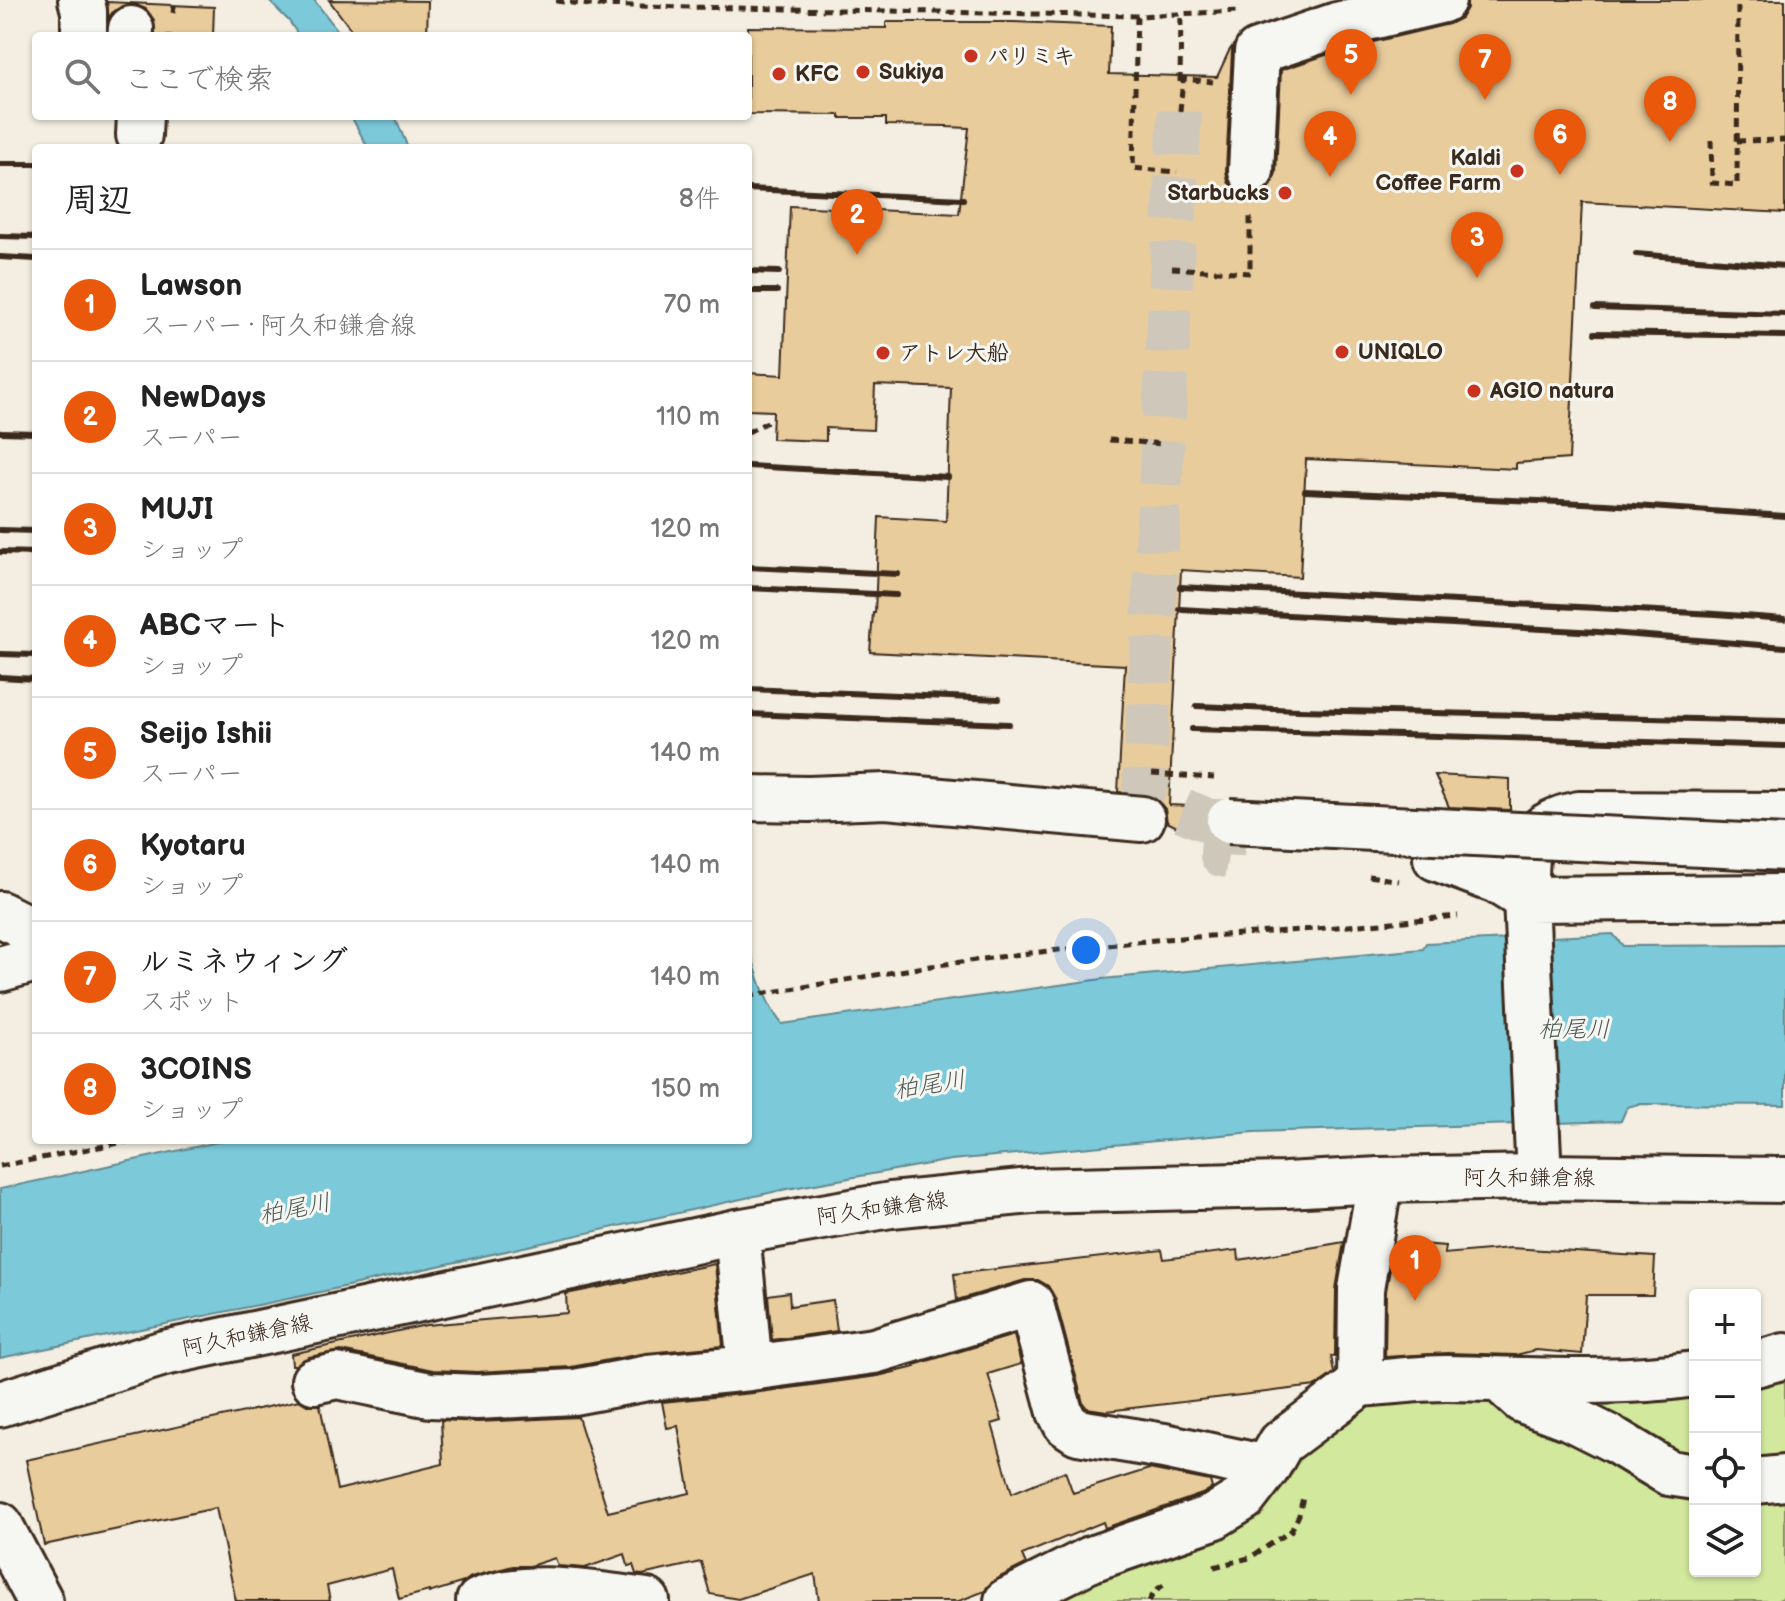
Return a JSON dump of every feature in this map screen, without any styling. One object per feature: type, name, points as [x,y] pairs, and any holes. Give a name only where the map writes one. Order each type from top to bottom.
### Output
[{"type":"street","points":[[81,0],[84,32]]},
{"type":"street","points":[[1251,171],[1257,52],[1337,25],[1443,0]]},
{"type":"street","points":[[752,798],[886,796],[1142,819]]},
{"type":"street","points":[[1538,1158],[1526,906],[1531,842],[1548,824],[1579,814],[1785,815]]},
{"type":"street","points":[[1229,821],[1785,848]]},
{"type":"street","points":[[1436,858],[1497,881],[1526,906],[1785,897]]},
{"type":"street","points":[[0,914],[32,930]]},
{"type":"street","points":[[0,969],[32,960]]},
{"type":"street","name":"阿久和鎌倉線","points":[[0,1404],[164,1353],[737,1232],[891,1205],[1031,1191],[1380,1180],[1538,1158],[1785,1180]]},
{"type":"street","points":[[1360,1384],[1361,1289],[1380,1180]]},
{"type":"street","points":[[737,1232],[750,1368]]},
{"type":"street","points":[[314,1381],[337,1376],[430,1395],[477,1397],[574,1392],[648,1378],[874,1351],[1031,1304],[1066,1424],[1078,1432],[1267,1468]]},
{"type":"street","points":[[1761,1362],[1785,1356]]},
{"type":"street","points":[[1007,1601],[1091,1559],[1213,1517],[1244,1498],[1281,1443],[1360,1384],[1443,1378],[1659,1380],[1689,1375]]},
{"type":"street","points":[[1500,1380],[1522,1400],[1570,1418],[1669,1473],[1689,1476]]},
{"type":"street","points":[[1761,1480],[1785,1478]]},
{"type":"street","points":[[0,1525],[40,1601]]},
{"type":"street","points":[[479,1601],[490,1596],[540,1589],[647,1601]]},
{"type":"path","points":[[1711,140],[1712,183],[1737,185],[1738,0]]},
{"type":"path","points":[[556,1],[589,5],[1137,16],[1133,168],[1177,172]]},
{"type":"path","points":[[1180,111],[1181,13]]},
{"type":"path","points":[[1737,141],[1785,140]]},
{"type":"path","points":[[1172,268],[1250,273],[1250,220]]},
{"type":"path","points":[[752,430],[773,419]]},
{"type":"path","points":[[1109,440],[1163,444]]},
{"type":"path","points":[[752,995],[1021,954],[1465,915]]},
{"type":"path","points":[[0,1166],[114,1144]]},
{"type":"green space","points":[[1785,1366],[1785,1597],[1777,1601],[1047,1601],[1279,1472],[1361,1400],[1689,1386],[1689,1577],[1761,1577],[1761,1372]]},
{"type":"water","points":[[268,0],[314,0],[339,32],[296,32]]},
{"type":"water","points":[[353,120],[397,120],[406,144],[366,144]]},
{"type":"water","name":"柏尾川","points":[[1613,934],[1623,946],[1785,945],[1785,1105],[1639,1104],[1627,1107],[1621,1121],[1254,1132],[951,1160],[787,1189],[302,1296],[0,1358],[0,1189],[208,1144],[752,1144],[752,957],[766,996],[782,1024],[1102,979],[1423,949],[1426,943]]},
{"type":"building","points":[[329,0],[428,1],[427,32],[353,32]]},
{"type":"building","points":[[1467,0],[1785,0],[1785,213],[1582,202],[1569,459],[1516,463],[1516,469],[1306,459],[1300,577],[1181,570],[1169,805],[1209,807],[1204,819],[1206,832],[1215,842],[1228,846],[1228,852],[1167,822],[1165,809],[1156,798],[1118,792],[1125,665],[870,652],[879,517],[946,521],[951,388],[875,385],[873,430],[826,428],[826,441],[772,439],[773,411],[752,410],[752,373],[783,375],[790,206],[959,214],[969,128],[886,125],[886,118],[840,118],[840,115],[752,114],[752,32],[748,32],[748,27],[886,28],[886,22],[1111,26],[1109,74],[1217,77],[1234,44],[1226,171],[1228,182],[1237,191],[1251,196],[1262,194],[1271,185],[1276,173],[1281,70],[1344,49],[1449,24],[1461,18],[1467,8]]},
{"type":"building","points":[[107,2],[214,7],[213,32],[155,32],[154,20],[146,9],[134,4],[122,6],[109,19]]},
{"type":"building","points":[[1435,775],[1510,779],[1510,810],[1449,807]]},
{"type":"building","points":[[1344,1242],[1336,1289],[1335,1357],[1331,1356],[1334,1373],[1316,1386],[1107,1411],[1087,1408],[1083,1403],[1055,1298],[1048,1286],[1038,1280],[1025,1280],[957,1300],[954,1274],[1162,1250],[1164,1259],[1238,1250],[1239,1260]]},
{"type":"building","points":[[1395,1242],[1445,1246],[1444,1254],[1511,1248],[1655,1257],[1653,1295],[1586,1295],[1582,1354],[1536,1350],[1516,1355],[1447,1353],[1385,1357],[1386,1291]]},
{"type":"building","points":[[715,1264],[723,1346],[646,1353],[571,1367],[477,1372],[433,1370],[341,1351],[309,1357],[292,1365],[291,1354],[426,1325],[567,1313],[566,1294]]},
{"type":"building","points":[[789,1292],[790,1306],[833,1300],[837,1331],[772,1340],[768,1295]]},
{"type":"building","points":[[1014,1335],[1021,1364],[988,1374],[1002,1421],[992,1424],[1012,1493],[1065,1471],[1073,1493],[1149,1469],[1210,1481],[1212,1488],[1105,1528],[1103,1522],[1022,1555],[1026,1564],[996,1579],[985,1591],[959,1601],[819,1601],[815,1574],[738,1599],[710,1594],[701,1562],[642,1575],[636,1574],[633,1565],[628,1566],[625,1554],[585,1568],[558,1566],[555,1558],[530,1566],[513,1566],[429,1593],[399,1599],[392,1569],[327,1586],[330,1601],[236,1601],[216,1508],[44,1545],[26,1460],[299,1400],[307,1405],[320,1405],[337,1490],[443,1464],[441,1420],[478,1422],[578,1417],[608,1512],[690,1493],[678,1426],[667,1428],[662,1402],[878,1376]]},
{"type":"tunnel","points":[[1180,111],[1144,794],[1209,821],[1229,821]]},
{"type":"tunnel","points":[[1224,821],[1222,855],[1228,856]]},
{"type":"railway","points":[[0,164],[32,164]]},
{"type":"railway","points":[[752,189],[963,199]]},
{"type":"railway","points":[[0,236],[32,237]]},
{"type":"railway","points":[[1636,254],[1785,266]]},
{"type":"railway","points":[[0,257],[32,259]]},
{"type":"railway","points":[[752,271],[779,272]]},
{"type":"railway","points":[[752,291],[777,291]]},
{"type":"railway","points":[[1595,308],[1785,314]]},
{"type":"railway","points":[[1595,333],[1785,336]]},
{"type":"railway","points":[[0,432],[32,433]]},
{"type":"railway","points":[[752,466],[948,477]]},
{"type":"railway","points":[[1305,491],[1605,504],[1785,516]]},
{"type":"railway","points":[[0,530],[32,531]]},
{"type":"railway","points":[[0,552],[32,553]]},
{"type":"railway","points":[[752,567],[898,574]]},
{"type":"railway","points":[[1180,587],[1785,619]]},
{"type":"railway","points":[[752,588],[896,595]]},
{"type":"railway","points":[[1179,609],[1598,632],[1785,647]]},
{"type":"railway","points":[[0,654],[32,655]]},
{"type":"railway","points":[[0,677],[32,679]]},
{"type":"railway","points":[[752,689],[999,699]]},
{"type":"railway","points":[[1196,706],[1785,721]]},
{"type":"railway","points":[[752,714],[1009,724]]},
{"type":"railway","points":[[1192,729],[1785,746]]},
{"type":"place","name":"パリミキ","points":[[971,56]]},
{"type":"place","name":"Sukiya","points":[[863,72]]},
{"type":"place","name":"KFC","points":[[779,74]]},
{"type":"place","name":"Seijo Ishii","points":[[1351,95]]},
{"type":"place","name":"ルミネウィング","points":[[1485,100]]},
{"type":"place","name":"3COINS","points":[[1670,142]]},
{"type":"place","name":"Kaldi Coffee Farm","points":[[1517,171]]},
{"type":"place","name":"Kyotaru","points":[[1560,175]]},
{"type":"place","name":"ABCマート","points":[[1330,177]]},
{"type":"place","name":"Starbucks","points":[[1285,193]]},
{"type":"place","name":"NewDays","points":[[857,255]]},
{"type":"place","name":"MUJI","points":[[1477,278]]},
{"type":"place","name":"UNIQLO","points":[[1342,352]]},
{"type":"place","name":"アトレ大船","points":[[883,353]]},
{"type":"place","name":"AGIO natura","points":[[1474,391]]},
{"type":"place","name":"Lawson","points":[[1415,1301]]}]
